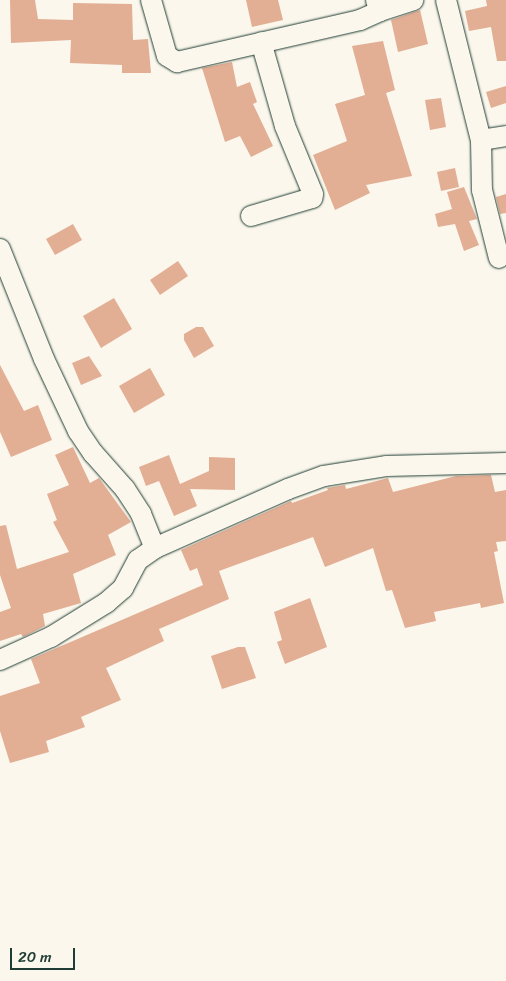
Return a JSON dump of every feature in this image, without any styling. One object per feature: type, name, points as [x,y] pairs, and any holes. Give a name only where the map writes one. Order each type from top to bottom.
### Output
[{"type":"street","points":[[151,0],[170,61],[360,20],[378,6],[413,0]]},
{"type":"street","points":[[446,0],[481,140],[482,190],[499,258]]},
{"type":"street","points":[[251,216],[312,198],[313,194],[286,126],[261,42]]},
{"type":"street","points":[[481,140],[506,136]]},
{"type":"street","points":[[0,249],[44,359],[78,431],[93,453],[125,489],[141,514],[155,548]]},
{"type":"street","points":[[0,660],[51,637],[106,603],[123,588],[138,560],[155,548],[324,476],[386,466],[506,463]]},
{"type":"building","points":[[10,0],[35,0],[38,19],[73,20],[73,3],[132,4],[133,40],[148,39],[151,73],[122,73],[122,65],[70,63],[71,40],[11,43]]},
{"type":"building","points":[[246,0],[278,0],[283,20],[252,27]]},
{"type":"building","points":[[486,0],[506,0],[506,61],[497,61],[491,27],[469,31],[465,11],[487,6]]},
{"type":"building","points":[[420,10],[428,44],[398,52],[391,20]]},
{"type":"building","points":[[383,41],[395,90],[386,93],[412,176],[366,185],[370,193],[335,210],[313,155],[347,141],[335,104],[365,95],[352,46]]},
{"type":"building","points":[[232,62],[237,87],[250,82],[257,102],[253,104],[273,146],[251,157],[240,136],[225,142],[202,68]]},
{"type":"building","points":[[506,86],[506,103],[491,108],[486,92]]},
{"type":"building","points":[[441,98],[446,127],[430,130],[425,100]]},
{"type":"building","points":[[455,168],[459,187],[441,191],[437,172]]},
{"type":"building","points":[[464,187],[477,219],[469,221],[479,245],[464,251],[455,224],[438,227],[435,214],[452,209],[447,192]]},
{"type":"building","points":[[506,194],[506,213],[500,214],[496,197]]},
{"type":"building","points":[[73,224],[82,240],[55,255],[46,239]]},
{"type":"building","points":[[178,261],[188,276],[160,295],[150,280]]},
{"type":"building","points":[[114,298],[132,329],[101,348],[83,316]]},
{"type":"building","points":[[196,327],[203,327],[214,346],[194,358],[184,340],[184,334]]},
{"type":"building","points":[[89,356],[102,376],[81,385],[72,363]]},
{"type":"building","points":[[0,365],[24,411],[38,405],[52,440],[11,457],[0,432]]},
{"type":"building","points":[[150,368],[165,395],[134,413],[119,386]]},
{"type":"building","points":[[73,447],[90,483],[99,478],[131,522],[108,535],[116,555],[73,574],[81,603],[43,614],[45,626],[23,637],[21,634],[0,641],[0,612],[11,608],[0,575],[0,526],[6,525],[17,569],[69,552],[53,522],[57,520],[47,494],[69,485],[55,455]]},
{"type":"building","points":[[169,455],[180,484],[209,471],[209,457],[235,458],[235,490],[190,489],[197,506],[174,516],[159,481],[146,486],[139,467]]},
{"type":"building","points":[[491,475],[495,492],[506,490],[506,541],[496,542],[498,551],[494,552],[504,603],[481,608],[480,603],[434,612],[436,621],[405,628],[392,590],[386,591],[373,548],[325,567],[313,537],[219,571],[229,599],[159,629],[164,641],[106,668],[121,700],[81,717],[85,727],[46,741],[49,752],[10,763],[0,731],[0,696],[40,683],[31,659],[203,585],[197,568],[190,571],[181,550],[291,501],[292,503],[328,490],[327,488],[345,485],[346,489],[388,478],[393,492],[456,476]]},
{"type":"building","points":[[310,598],[327,647],[285,664],[277,642],[282,640],[274,612]]},
{"type":"building","points":[[238,647],[245,647],[256,678],[222,689],[211,656]]}]
